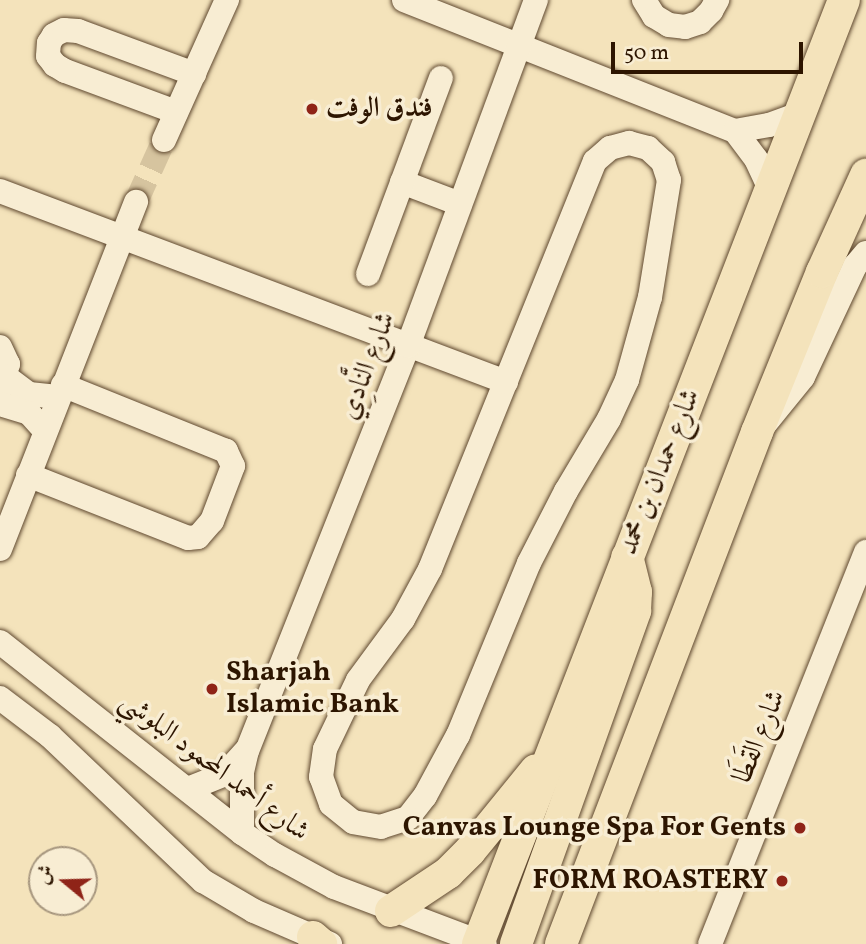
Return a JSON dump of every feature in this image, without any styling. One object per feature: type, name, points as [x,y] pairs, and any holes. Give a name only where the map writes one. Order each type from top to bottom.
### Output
[{"type":"main road","name":"شارع حمدان بن محمد","points":[[481,943],[627,557],[844,0]]},
{"type":"main road","points":[[561,944],[757,432],[822,272],[866,175]]},
{"type":"main road","points":[[516,944],[635,611],[636,592],[627,557]]},
{"type":"main road","points":[[391,911],[448,873],[470,852],[556,744]]},
{"type":"street","points":[[164,140],[227,0]]},
{"type":"street","points":[[404,0],[735,131],[769,125],[802,113]]},
{"type":"street","name":"شارع النَّادِي","points":[[242,833],[242,772],[247,751],[408,346],[536,0]]},
{"type":"street","points":[[644,0],[654,16],[670,25],[685,27],[699,22],[711,11],[716,0]]},
{"type":"street","points":[[176,113],[65,71],[48,56],[49,43],[54,35],[64,30],[78,31],[194,74]]},
{"type":"street","points":[[368,274],[441,78]]},
{"type":"street","points":[[735,131],[756,159],[771,191]]},
{"type":"street","points":[[629,143],[648,148],[663,162],[669,180],[650,297],[626,380],[609,419],[566,491],[529,563],[457,735],[425,796],[408,818],[381,827],[353,822],[331,804],[321,777],[325,749],[358,680],[403,619],[430,569],[506,382],[595,161],[610,148],[629,143]]},
{"type":"street","points":[[402,182],[460,204]]},
{"type":"street","points":[[0,191],[506,382]]},
{"type":"street","points":[[0,549],[120,237],[136,202]]},
{"type":"street","points":[[757,432],[803,377],[855,266],[866,253]]},
{"type":"street","points":[[0,347],[6,355],[2,383],[29,394],[61,391],[226,451],[233,466],[212,522],[198,537],[188,538],[28,475]]},
{"type":"street","points":[[0,404],[29,413],[45,430]]},
{"type":"street","name":"شارع القَطَا","points":[[710,944],[866,552]]},
{"type":"street","name":"شارع أحمد المحمود البلوشي","points":[[0,641],[242,833],[303,871],[391,911],[481,943]]},
{"type":"street","points":[[0,698],[50,736],[203,881],[254,911],[322,942]]},
{"type":"street","name":"شارع النَّادِي","points":[[188,789],[225,774],[247,751]]},
{"type":"tunnel","points":[[136,202],[164,140]]},
{"type":"place","name":"فندق الوفت","points":[[312,109]]},
{"type":"place","name":"Sharjah Islamic Bank","points":[[212,689]]},
{"type":"place","name":"Canvas Lounge Spa For Gents","points":[[800,828]]},
{"type":"place","name":"FORM ROASTERY","points":[[782,881]]}]
